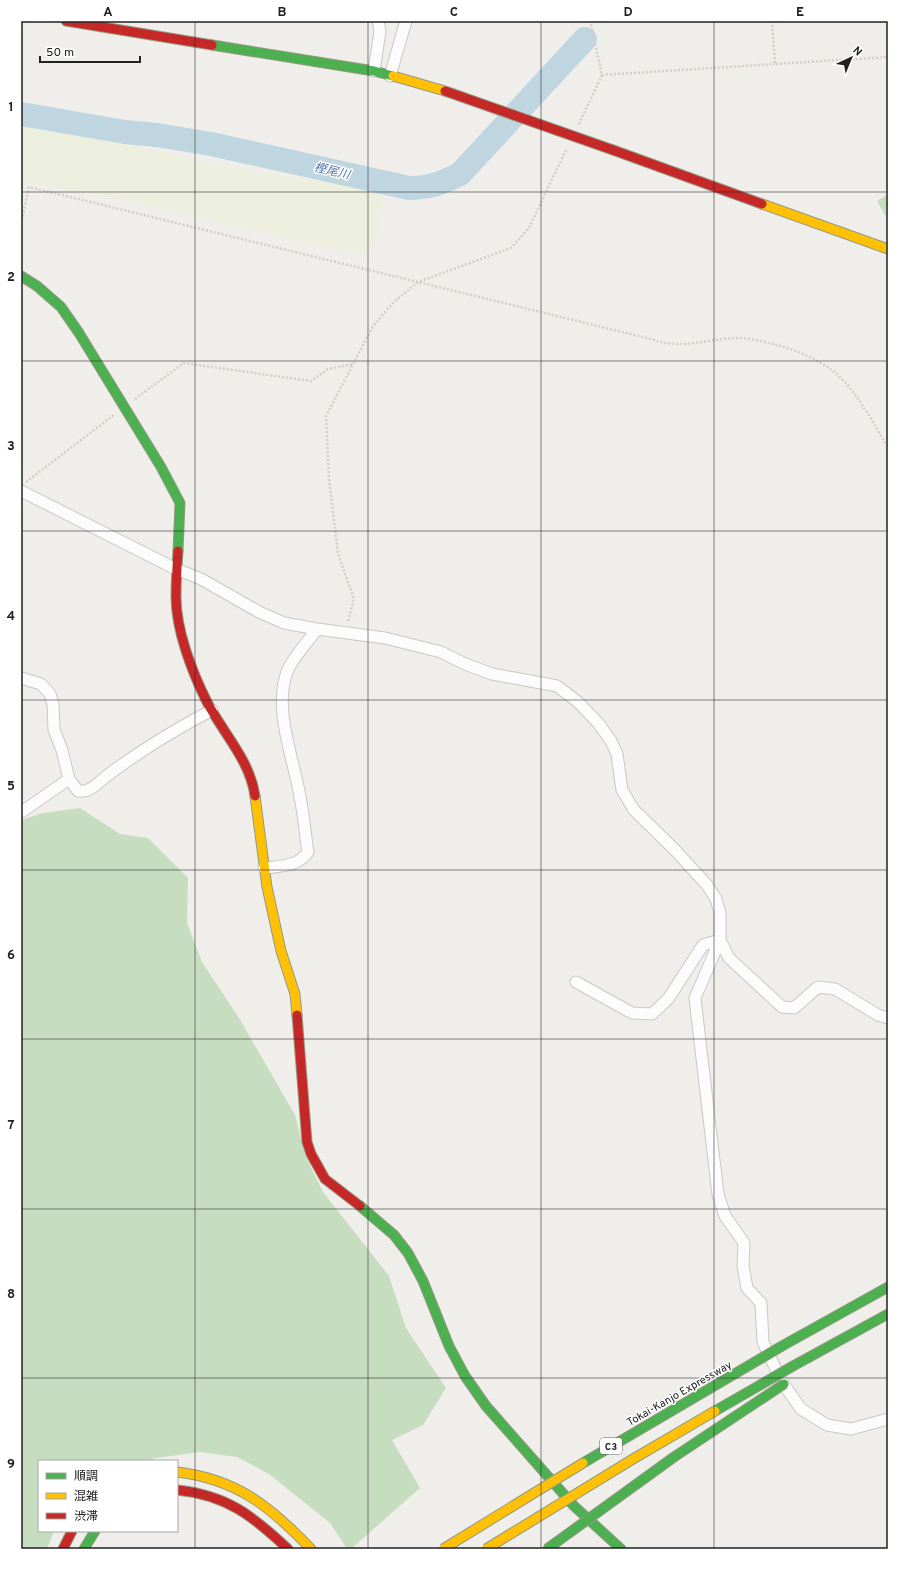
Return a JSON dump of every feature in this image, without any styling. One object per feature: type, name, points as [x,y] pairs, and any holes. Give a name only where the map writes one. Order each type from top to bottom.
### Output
[{"type":"main road","points":[[66,21],[99,24],[374,71],[420,83],[612,150],[888,250]]},
{"type":"main road","points":[[21,276],[37,286],[61,307],[125,407],[161,467],[180,503],[176,569],[176,598],[182,637],[190,663],[212,710],[239,752],[253,782],[264,868],[281,951],[295,994],[307,1142],[311,1154],[325,1179],[378,1220],[394,1235],[408,1253],[423,1280],[449,1346],[465,1376],[486,1406],[574,1506],[621,1549]]},
{"type":"main road","name":"Tokai-Kanjo Expressway","points":[[443,1549],[545,1485],[782,1346],[888,1287]]},
{"type":"main road","name":"C3","points":[[486,1549],[633,1459],[793,1366],[888,1314]]},
{"type":"main road","points":[[823,1360],[888,1320]]},
{"type":"main road","points":[[547,1549],[668,1461],[790,1380]]},
{"type":"main road","points":[[178,1472],[198,1474],[215,1478],[251,1496],[286,1524],[311,1549]]},
{"type":"main road","points":[[435,1549],[545,1485]]},
{"type":"main road","points":[[178,1490],[207,1494],[224,1500],[257,1521],[288,1549]]},
{"type":"main road","points":[[63,1549],[72,1532]]},
{"type":"main road","points":[[84,1549],[94,1532]]},
{"type":"street","points":[[374,71],[380,31],[378,21]]},
{"type":"street","points":[[390,76],[406,21]]},
{"type":"street","points":[[21,491],[176,569],[202,579],[259,612],[284,623],[317,630],[385,638],[441,652],[465,664],[492,674],[557,686],[578,702],[599,724],[617,754],[622,790],[634,810],[674,849],[707,885],[716,899],[720,914],[720,940],[695,998],[718,1194],[725,1216],[744,1243],[742,1266],[747,1288],[761,1303],[763,1342],[782,1382],[801,1409],[827,1425],[851,1429],[888,1419]]},
{"type":"street","points":[[264,868],[291,865],[301,860],[308,852],[300,797],[284,722],[282,704],[287,672],[317,630]]},
{"type":"street","points":[[21,678],[41,684],[50,694],[53,704],[54,730],[62,750],[69,779],[78,791],[84,792],[94,787],[107,775],[173,730],[212,710]]},
{"type":"street","points":[[21,809],[23,811],[69,779]]},
{"type":"street","points":[[576,982],[632,1013],[652,1014],[668,999],[703,945],[720,940]]},
{"type":"street","points":[[720,940],[729,958],[782,1007],[794,1008],[818,988],[835,989],[878,1014],[888,1018]]},
{"type":"path","points":[[576,131],[602,75],[590,21]]},
{"type":"path","points":[[772,21],[776,64]]},
{"type":"path","points":[[602,75],[888,57]]},
{"type":"path","points":[[345,633],[354,599],[338,554],[330,486],[326,416],[373,326],[393,303],[418,282],[511,248],[529,228],[569,145]]},
{"type":"path","points":[[21,224],[29,187],[663,343],[682,345],[739,338],[761,341],[787,348],[810,358],[833,371],[849,388],[864,408],[888,447]]},
{"type":"path","points":[[21,486],[184,363],[311,380],[328,369],[353,364]]},
{"type":"green space","points":[[21,122],[102,138],[220,166],[383,191],[374,250],[365,254],[269,234],[134,202],[21,181]]},
{"type":"green space","points":[[888,194],[888,220],[877,201]]},
{"type":"green space","points":[[80,808],[120,834],[148,838],[188,878],[187,923],[202,962],[239,1018],[295,1115],[306,1157],[323,1192],[389,1276],[406,1328],[446,1388],[423,1425],[392,1440],[420,1488],[351,1549],[347,1549],[330,1523],[269,1474],[237,1457],[200,1452],[149,1460],[38,1460],[38,1532],[54,1532],[47,1549],[21,1549],[21,820],[43,813]]},
{"type":"waterway","name":"樫尾川","points":[[21,114],[125,132],[157,135],[211,144],[409,188],[423,187],[430,186],[460,174],[585,39]]},
{"type":"traffic: fast","points":[[212,45],[374,71],[393,76]]},
{"type":"traffic: fast","points":[[21,276],[37,286],[61,307],[79,333],[161,467],[180,503],[178,551]]},
{"type":"traffic: fast","points":[[360,1206],[394,1235],[408,1253],[423,1281],[449,1346],[465,1376],[486,1406],[574,1506],[621,1549]]},
{"type":"traffic: fast","points":[[782,1346],[888,1287]]},
{"type":"traffic: fast","points":[[793,1366],[888,1314]]},
{"type":"traffic: fast","points":[[583,1463],[782,1346]]},
{"type":"traffic: fast","points":[[715,1411],[793,1366]]},
{"type":"traffic: fast","points":[[547,1549],[674,1457],[784,1384]]},
{"type":"traffic: fast","points":[[84,1549],[94,1532]]},
{"type":"traffic: slow","points":[[393,76],[445,91]]},
{"type":"traffic: slow","points":[[762,204],[888,249]]},
{"type":"traffic: slow","points":[[255,796],[267,887],[281,951],[295,994],[297,1015]]},
{"type":"traffic: slow","points":[[486,1549],[633,1459],[715,1411]]},
{"type":"traffic: slow","points":[[443,1549],[583,1463]]},
{"type":"traffic: slow","points":[[178,1472],[218,1481],[252,1497],[282,1520],[311,1549]]},
{"type":"traffic: jam","points":[[66,21],[212,45]]},
{"type":"traffic: jam","points":[[445,91],[613,150]]},
{"type":"traffic: jam","points":[[613,150],[762,204]]},
{"type":"traffic: jam","points":[[178,551],[176,585],[177,610],[186,651],[207,702],[248,770],[255,796]]},
{"type":"traffic: jam","points":[[297,1015],[307,1142],[311,1154],[325,1179],[360,1206]]},
{"type":"traffic: jam","points":[[178,1490],[211,1497],[225,1502],[251,1517],[288,1549]]},
{"type":"traffic: jam","points":[[63,1549],[72,1532]]}]
